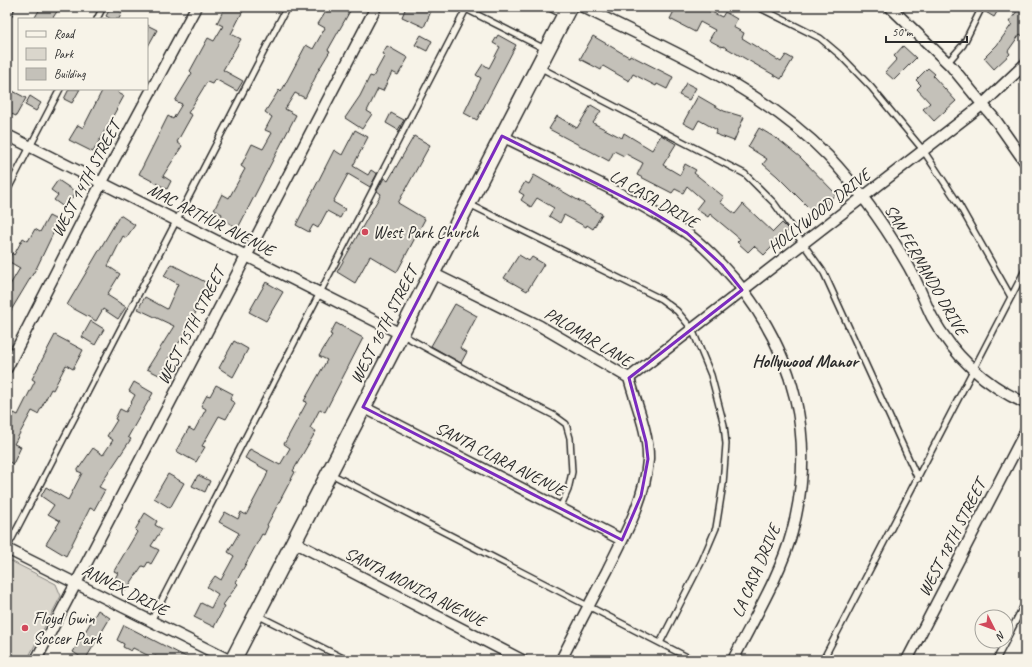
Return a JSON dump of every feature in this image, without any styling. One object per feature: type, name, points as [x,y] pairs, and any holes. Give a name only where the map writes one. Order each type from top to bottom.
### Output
[{"type":"main road","name":"WEST 16TH STREET","points":[[233,660],[566,11]]},
{"type":"street","points":[[7,12],[9,7]]},
{"type":"street","name":"WEST 14TH STREET","points":[[7,368],[102,182],[196,7]]},
{"type":"street","name":"WEST 15TH STREET","points":[[36,660],[376,7]]},
{"type":"street","name":"SAN FERNANDO DRIVE","points":[[583,7],[725,79],[779,113],[827,156],[864,196],[876,213],[909,268],[932,316],[947,342],[984,380],[1025,403]]},
{"type":"street","points":[[890,7],[948,62],[982,105],[998,122],[1025,162]]},
{"type":"street","name":"HOLLYWOOD DRIVE","points":[[629,378],[982,105],[1025,64]]},
{"type":"street","name":"MAC ARTHUR AVENUE","points":[[7,135],[401,334]]},
{"type":"street","name":"LA CASA DRIVE","points":[[502,136],[646,208],[686,233],[722,265],[742,290],[759,312],[781,352],[796,396],[802,442],[801,488],[792,533],[775,576],[733,660]]},
{"type":"street","name":"PALOMAR LANE","points":[[432,273],[540,326],[629,378],[646,442],[648,459],[641,496],[622,540],[561,660]]},
{"type":"street","name":"SANTA CLARA AVENUE","points":[[363,407],[622,540]]},
{"type":"street","name":"WEST 18TH STREET","points":[[907,660],[1025,432]]},
{"type":"street","name":"SANTA MONICA AVENUE","points":[[294,542],[522,660]]},
{"type":"street","name":"ANNEX DRIVE","points":[[7,548],[229,660]]},
{"type":"lane","points":[[98,18],[103,7]]},
{"type":"lane","points":[[7,548],[287,7]]},
{"type":"lane","points":[[548,7],[566,11]]},
{"type":"lane","points":[[758,7],[820,38],[840,55],[871,87],[923,150],[958,203],[1011,297]]},
{"type":"lane","points":[[948,62],[963,45],[982,7]]},
{"type":"lane","points":[[152,621],[321,294],[464,8],[547,50]]},
{"type":"lane","points":[[538,66],[745,174],[774,203],[804,242],[824,273],[918,478]]},
{"type":"lane","points":[[7,190],[59,90]]},
{"type":"lane","points":[[468,203],[661,299],[677,311],[692,329],[711,375],[724,425],[726,444],[723,484],[716,528],[702,561],[660,642]]},
{"type":"lane","points":[[823,660],[1025,270]]},
{"type":"lane","points":[[401,334],[479,378],[556,416],[566,424],[570,438],[572,472],[568,490],[560,508]]},
{"type":"lane","points":[[329,473],[694,660]]},
{"type":"lane","points":[[1014,625],[1025,603]]},
{"type":"lane","points":[[256,614],[347,660]]},
{"type":"lane","points":[[996,660],[1002,649]]},
{"type":"highlighted area","points":[[502,136],[647,209],[687,233],[722,265],[742,290],[629,378],[646,442],[648,459],[641,496],[622,540],[363,407]]},
{"type":"green space","name":"Floyd Gwin Soccer Park","points":[[7,559],[56,584],[61,596],[27,660],[7,660]]},
{"type":"building","points":[[41,7],[60,7],[53,18],[35,18]]},
{"type":"building","points":[[111,7],[122,12],[119,18],[109,18],[106,16]]},
{"type":"building","points":[[225,7],[245,7],[231,34],[241,39],[223,70],[243,81],[237,91],[215,79],[212,84],[207,82],[188,113],[192,115],[177,142],[182,146],[163,176],[171,181],[167,189],[139,174],[168,116],[173,119],[182,104],[175,101],[192,73],[190,71],[208,38],[214,41],[223,26],[217,23]]},
{"type":"building","points":[[329,7],[342,7],[350,11],[328,50],[330,51],[315,76],[305,98],[295,93],[285,109],[296,115],[238,228],[220,218],[222,214],[214,210],[222,194],[229,198],[245,169],[241,166],[252,144],[263,149],[272,133],[265,130],[272,117],[265,112],[279,90],[281,92],[306,45],[313,49],[325,28],[318,24]]},
{"type":"building","points":[[406,7],[433,7],[424,27],[402,17]]},
{"type":"building","points":[[676,7],[701,7],[722,17],[725,12],[737,19],[733,27],[744,33],[742,38],[781,62],[786,55],[793,59],[781,79],[723,46],[722,47],[709,40],[715,30],[700,22],[695,32],[670,19]]},
{"type":"building","points":[[986,7],[1000,7],[994,17],[984,11]]},
{"type":"building","points":[[1020,7],[1025,7],[1025,38],[1020,34],[1008,51],[1010,54],[994,69],[984,58],[997,45],[1012,24],[1009,22]]},
{"type":"building","points":[[148,26],[157,30],[148,46]]},
{"type":"building","points":[[421,35],[432,41],[427,51],[415,45]]},
{"type":"building","points":[[498,35],[516,45],[477,120],[464,113],[481,78],[476,75],[483,64],[489,68],[500,47],[493,43]]},
{"type":"building","points":[[593,36],[629,57],[630,55],[673,77],[667,89],[657,84],[656,86],[633,74],[629,81],[603,66],[601,70],[580,59]]},
{"type":"building","points":[[387,46],[408,58],[398,75],[392,72],[383,91],[378,89],[367,111],[372,114],[362,129],[345,118],[360,96],[370,76],[373,77],[385,55],[382,54]]},
{"type":"building","points":[[903,46],[916,58],[894,80],[885,72],[897,59],[894,56]]},
{"type":"building","points":[[928,68],[935,74],[933,76],[956,101],[934,121],[923,109],[930,103],[917,89],[921,85],[916,80]]},
{"type":"building","points":[[686,83],[696,88],[689,100],[679,95]]},
{"type":"building","points":[[7,88],[26,98],[16,116],[7,112]]},
{"type":"building","points":[[68,90],[79,90],[72,103],[64,99]]},
{"type":"building","points":[[102,90],[120,90],[118,93],[124,96],[93,152],[69,140],[78,125],[83,128]]},
{"type":"building","points":[[30,96],[41,103],[36,111],[25,105]]},
{"type":"building","points":[[698,96],[724,111],[744,117],[734,141],[715,134],[717,130],[699,120],[694,129],[683,123]]},
{"type":"building","points":[[591,105],[601,111],[593,123],[622,138],[624,133],[652,150],[661,135],[676,144],[663,165],[680,175],[685,164],[696,170],[694,173],[724,197],[720,202],[735,214],[743,204],[773,232],[782,223],[789,230],[764,255],[754,246],[748,252],[737,242],[740,239],[710,214],[708,217],[696,209],[703,200],[687,186],[683,193],[675,189],[672,193],[637,175],[643,163],[626,154],[624,156],[614,151],[609,161],[549,129],[557,116],[577,128]]},
{"type":"building","points":[[391,113],[404,120],[398,130],[386,123]]},
{"type":"building","points":[[759,128],[779,140],[800,157],[836,194],[824,207],[820,204],[813,212],[763,164],[767,159],[748,147]]},
{"type":"building","points":[[355,130],[368,137],[353,166],[368,175],[371,170],[377,174],[370,187],[348,174],[333,202],[345,209],[340,218],[327,211],[318,228],[313,225],[309,232],[296,225],[334,150],[342,155]]},
{"type":"building","points":[[414,136],[430,145],[398,203],[425,219],[397,272],[370,256],[355,283],[337,272],[381,194],[377,191],[384,178],[388,181]]},
{"type":"building","points":[[534,175],[602,214],[593,229],[587,225],[586,227],[564,215],[560,223],[549,216],[554,208],[537,198],[531,207],[521,200],[524,195],[519,192],[525,182],[529,184]]},
{"type":"building","points":[[58,180],[76,192],[65,208],[54,200],[58,195],[51,190]]},
{"type":"building","points":[[120,215],[135,225],[126,238],[123,236],[108,266],[120,274],[107,295],[126,307],[118,319],[103,309],[96,321],[67,305]]},
{"type":"building","points":[[49,216],[59,221],[37,267],[7,317],[7,290],[20,268],[8,261],[12,253],[14,255],[23,238],[28,241],[35,229],[40,232]]},
{"type":"building","points":[[519,255],[529,261],[532,257],[544,264],[527,291],[504,278]]},
{"type":"building","points":[[171,264],[209,284],[194,311],[196,312],[183,337],[167,360],[169,361],[161,376],[147,369],[174,326],[138,309],[145,297],[167,309],[178,284],[164,276]]},
{"type":"building","points":[[266,282],[283,292],[266,321],[249,312]]},
{"type":"building","points":[[455,304],[477,316],[460,348],[467,352],[461,363],[431,346]]},
{"type":"building","points":[[91,321],[104,329],[95,345],[82,337]]},
{"type":"building","points":[[336,323],[363,338],[325,412],[320,409],[310,428],[316,431],[293,471],[295,472],[267,525],[268,526],[264,535],[262,534],[236,582],[238,584],[223,605],[225,606],[214,627],[194,617],[201,603],[211,608],[218,594],[207,587],[215,576],[221,580],[234,556],[228,552],[239,533],[219,522],[225,512],[238,519],[241,512],[246,515],[266,477],[268,471],[245,458],[250,449],[280,465],[290,448],[284,444],[307,402],[304,401],[327,360],[319,356],[332,335],[330,334]]},
{"type":"building","points":[[55,335],[83,350],[73,369],[66,365],[38,414],[32,411],[14,444],[21,447],[13,464],[7,461],[7,426],[14,413],[18,415],[35,381],[32,379]]},
{"type":"building","points":[[234,341],[248,349],[233,377],[219,368]]},
{"type":"building","points":[[134,382],[153,393],[128,437],[131,439],[99,487],[105,490],[94,510],[90,508],[66,556],[46,544],[60,521],[48,514],[54,505],[41,496],[46,487],[68,500],[82,473],[77,471],[93,448],[103,455],[113,440],[107,436],[117,420],[115,419],[120,409],[126,412],[135,395],[129,391]]},
{"type":"building","points":[[216,385],[233,394],[230,400],[235,403],[226,419],[219,416],[202,446],[205,447],[196,462],[176,451],[189,428],[194,431],[206,409],[201,406],[207,395],[210,396]]},
{"type":"building","points":[[168,474],[184,483],[170,508],[154,498]]},
{"type":"building","points":[[198,475],[210,481],[205,492],[192,486]]},
{"type":"building","points":[[145,513],[157,521],[155,525],[162,529],[151,546],[159,550],[151,564],[148,562],[145,567],[142,566],[126,590],[113,582],[118,573],[114,571],[137,532],[135,530]]},
{"type":"building","points":[[98,610],[110,618],[85,660],[73,652]]},
{"type":"building","points":[[124,625],[192,660],[163,660],[155,656],[153,658],[133,648],[131,651],[123,647],[124,644],[117,640]]},
{"type":"place","name":"West Park Church","points":[[365,232]]},
{"type":"place","name":"Floyd Gwin Soccer Park","points":[[25,628]]},
{"type":"district","name":"Hollywood Manor","points":[[805,361]]}]
